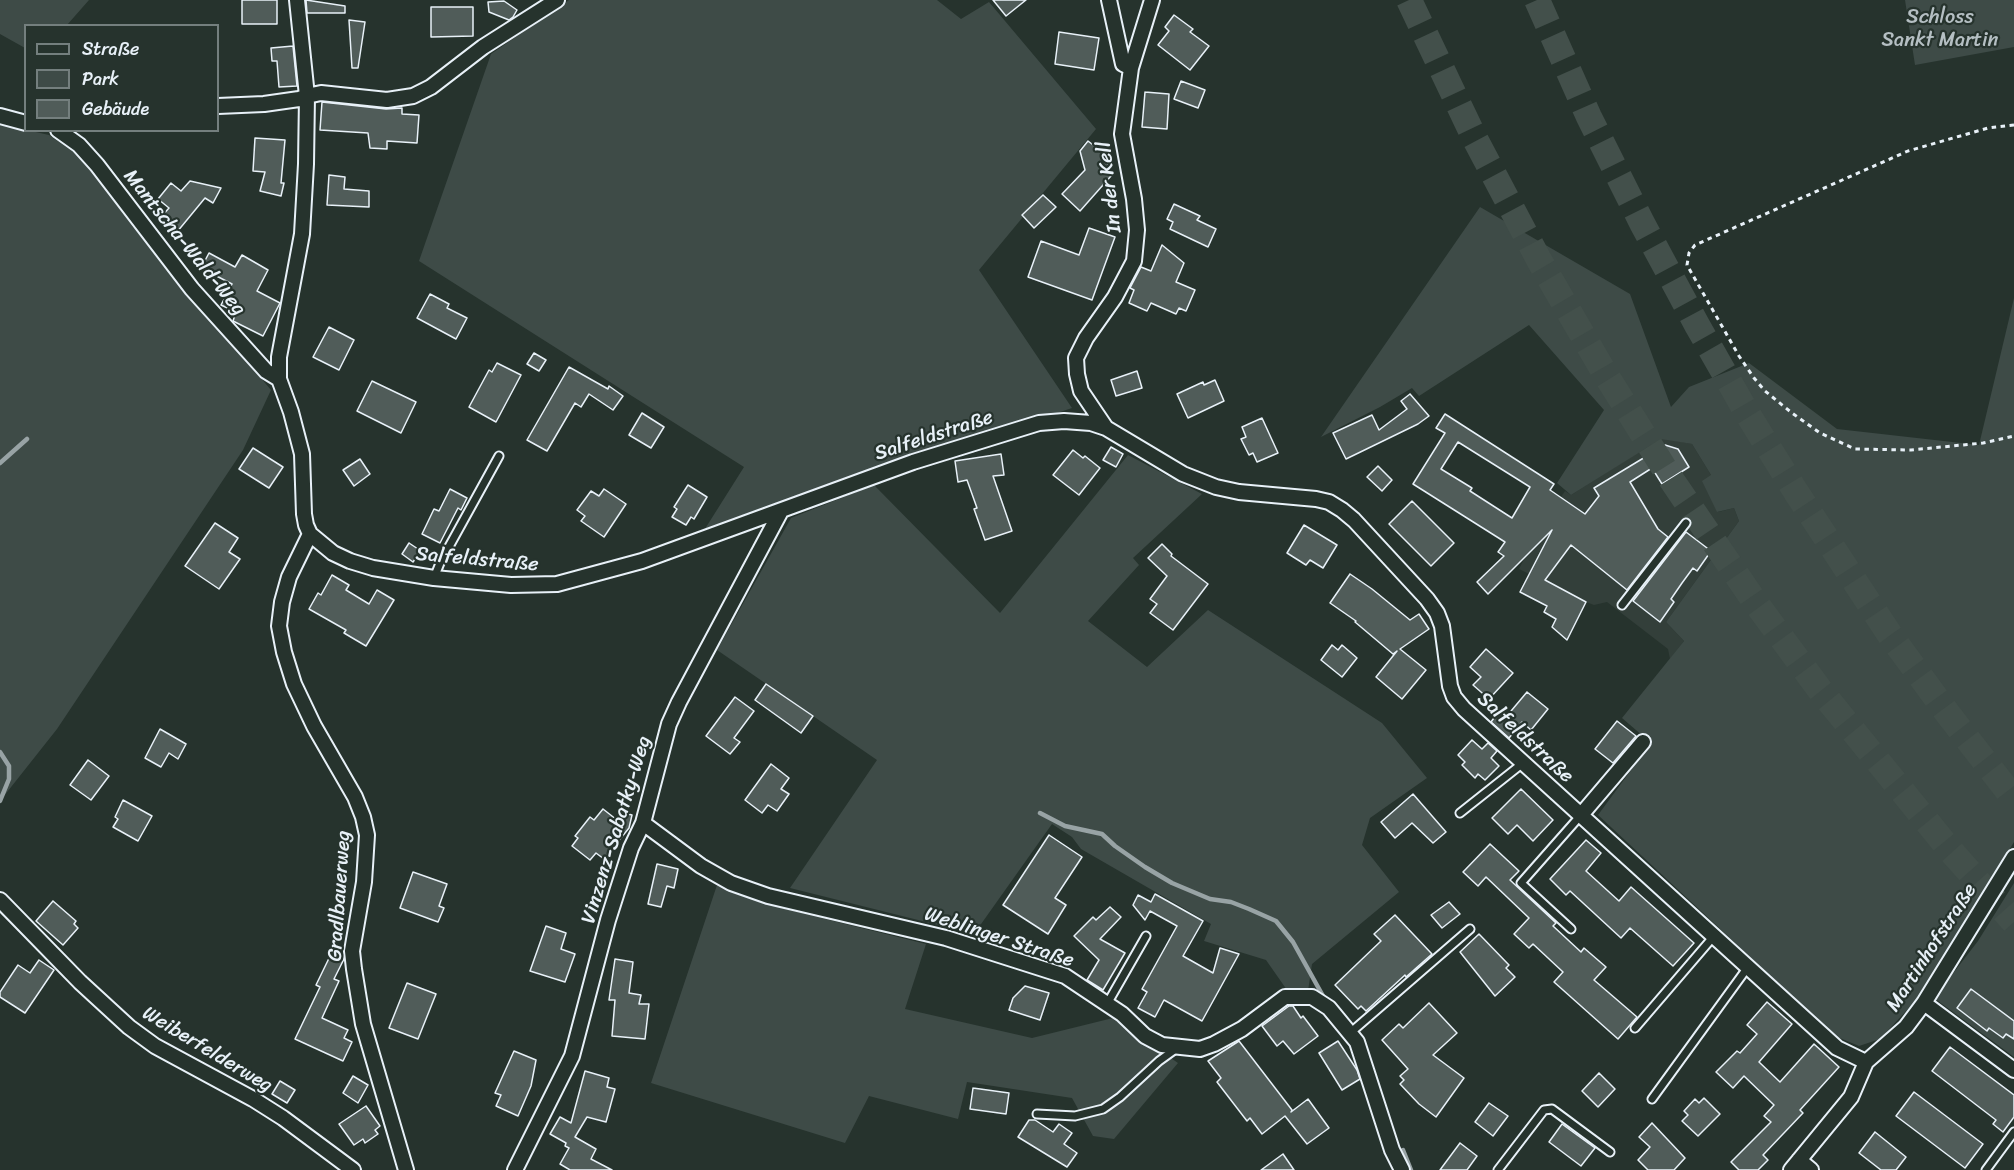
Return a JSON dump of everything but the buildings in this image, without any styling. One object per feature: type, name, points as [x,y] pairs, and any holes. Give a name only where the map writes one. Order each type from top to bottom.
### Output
[{"type":"street","points":[[297,0],[307,96],[306,164],[302,234],[279,357],[279,379],[302,454],[304,514],[310,534]]},
{"type":"street","points":[[219,106],[264,104],[321,93],[387,100],[413,96],[431,87],[483,48],[557,0]]},
{"type":"street","points":[[1109,0],[1123,64],[1131,68]]},
{"type":"street","name":"In der Kell","points":[[1076,358],[1086,338],[1115,297],[1134,261],[1137,230],[1134,199],[1122,134],[1131,68],[1152,0]]},
{"type":"street","points":[[0,116],[24,122]]},
{"type":"street","name":"Mantscha-Wald-Weg","points":[[61,132],[79,145],[97,165],[192,289],[266,371],[279,379]]},
{"type":"street","name":"Salfeldstraße","points":[[1076,358],[1081,391],[1106,428]]},
{"type":"street","name":"Salfeldstraße","points":[[310,534],[333,552],[350,561],[373,568],[434,578],[510,585],[557,584],[642,561],[913,462],[1039,423],[1064,421],[1091,423],[1106,428],[1183,474],[1216,487],[1239,492],[1329,502],[1342,510],[1427,598],[1437,613],[1442,626],[1450,686],[1454,697],[1464,709],[1837,1048],[1866,1062]]},
{"type":"street","name":"Vinzenz-Sabatky-Weg","points":[[515,1170],[572,1056],[608,920],[631,848],[643,823],[669,724],[781,511]]},
{"type":"street","name":"Gradlbauerweg","points":[[310,534],[289,578],[282,602],[279,626],[294,684],[314,726],[355,797],[363,817],[367,836],[364,882],[352,951],[354,969],[363,1024],[406,1170]]},
{"type":"street","points":[[1581,815],[1643,742]]},
{"type":"street","name":"Weblinger Straße","points":[[643,823],[701,866],[731,883],[768,896],[946,938],[1065,976],[1122,1014],[1145,1036],[1162,1045],[1200,1049],[1242,1029],[1285,997],[1312,997],[1329,1008],[1357,1042],[1392,1150],[1402,1170]]},
{"type":"street","name":"Martinhofstraße","points":[[1795,1165],[1851,1097],[1866,1062],[1906,1027],[1924,1003],[2014,857]]},
{"type":"street","name":"Weiberfelderweg","points":[[0,900],[80,982],[154,1046],[253,1098],[353,1170]]},
{"type":"street","points":[[1924,1003],[2014,1070]]},
{"type":"street","points":[[1795,1165],[1810,1170]]},
{"type":"lane","points":[[434,578],[499,456]]},
{"type":"lane","points":[[1622,605],[1686,523]]},
{"type":"lane","points":[[1460,813],[1523,763]]},
{"type":"lane","points":[[1571,929],[1521,883],[1581,815]]},
{"type":"lane","points":[[1350,1033],[1470,929]]},
{"type":"lane","points":[[1107,1004],[1146,936]]},
{"type":"lane","points":[[1635,1028],[1714,936]]},
{"type":"lane","points":[[1652,1099],[1748,967]]},
{"type":"lane","points":[[1037,1114],[1075,1116],[1103,1109],[1179,1047]]},
{"type":"lane","points":[[1498,1170],[1544,1110],[1552,1109],[1610,1152]]},
{"type":"lane","points":[[1986,1170],[2014,1132]]},
{"type":"path","points":[[2014,125],[1988,128],[1908,151],[1695,245],[1689,253],[1687,266],[1754,378],[1783,406],[1820,433],[1855,449],[1911,450],[1983,443],[2014,436]]},
{"type":"shaded area","points":[[1661,438],[1692,444],[1711,475],[1718,512],[1734,508],[1739,521],[1666,622],[1684,641],[1670,659],[1668,649],[1607,602],[1594,605],[1586,602],[1519,569],[1539,529],[1565,491],[1571,495]]},
{"type":"green space","points":[[0,0],[89,0],[68,24],[24,24],[24,47],[0,34]]},
{"type":"green space","points":[[569,0],[937,0],[961,19],[989,2],[1096,129],[979,270],[1072,408],[703,532],[744,467],[419,261],[491,54]]},
{"type":"green space","name":"Schloss Sankt Martin","points":[[1905,0],[2014,0],[2014,47],[1915,65]]},
{"type":"green space","points":[[0,124],[24,129],[24,132],[49,135],[82,158],[133,227],[271,390],[243,450],[57,729],[0,801]]},
{"type":"green space","points":[[1480,207],[1630,294],[1671,407],[1689,387],[1749,363],[1837,429],[1979,445],[2014,298],[2014,842],[1920,996],[1880,1039],[1859,1046],[1835,1036],[1598,815],[1651,743],[1622,718],[1684,641],[1666,622],[1739,521],[1734,508],[1717,512],[1702,481],[1711,475],[1692,444],[1661,439],[1571,495],[1557,483],[1604,410],[1529,325],[1419,396],[1412,388],[1321,437]]},
{"type":"green space","points":[[1128,455],[1202,494],[1133,558],[1139,565],[1088,621],[1147,667],[1208,610],[1382,723],[1427,778],[1370,818],[1362,845],[1399,892],[1312,964],[1308,991],[1287,990],[1266,960],[1204,941],[1211,924],[1081,849],[1072,837],[1052,824],[974,934],[790,888],[877,760],[717,650],[791,518],[874,485],[1000,613]]},
{"type":"green space","points":[[2014,883],[2014,1057],[1934,998],[1978,941]]},
{"type":"green space","points":[[717,885],[781,908],[926,944],[905,1009],[1032,1038],[1113,1018],[1178,1063],[1114,1139],[1093,1136],[1072,1098],[967,1082],[958,1119],[869,1096],[845,1143],[651,1083]]},
{"type":"waterway","points":[[0,463],[27,439]]},
{"type":"waterway","points":[[0,752],[9,766],[9,779],[0,801]]},
{"type":"waterway","points":[[1040,813],[1065,826],[1102,834],[1115,846],[1172,883],[1210,899],[1231,902],[1276,921],[1293,942],[1323,996]]},
{"type":"waterway","points":[[1403,1150],[1411,1170]]},
{"type":"tunnel","points":[[1409,0],[1474,137],[1539,260],[1604,372],[1671,479],[1753,599],[1820,690],[1950,850],[2014,922]]},
{"type":"tunnel","points":[[1537,0],[1589,117],[1642,223],[1747,413],[1890,635],[2014,799]]}]
